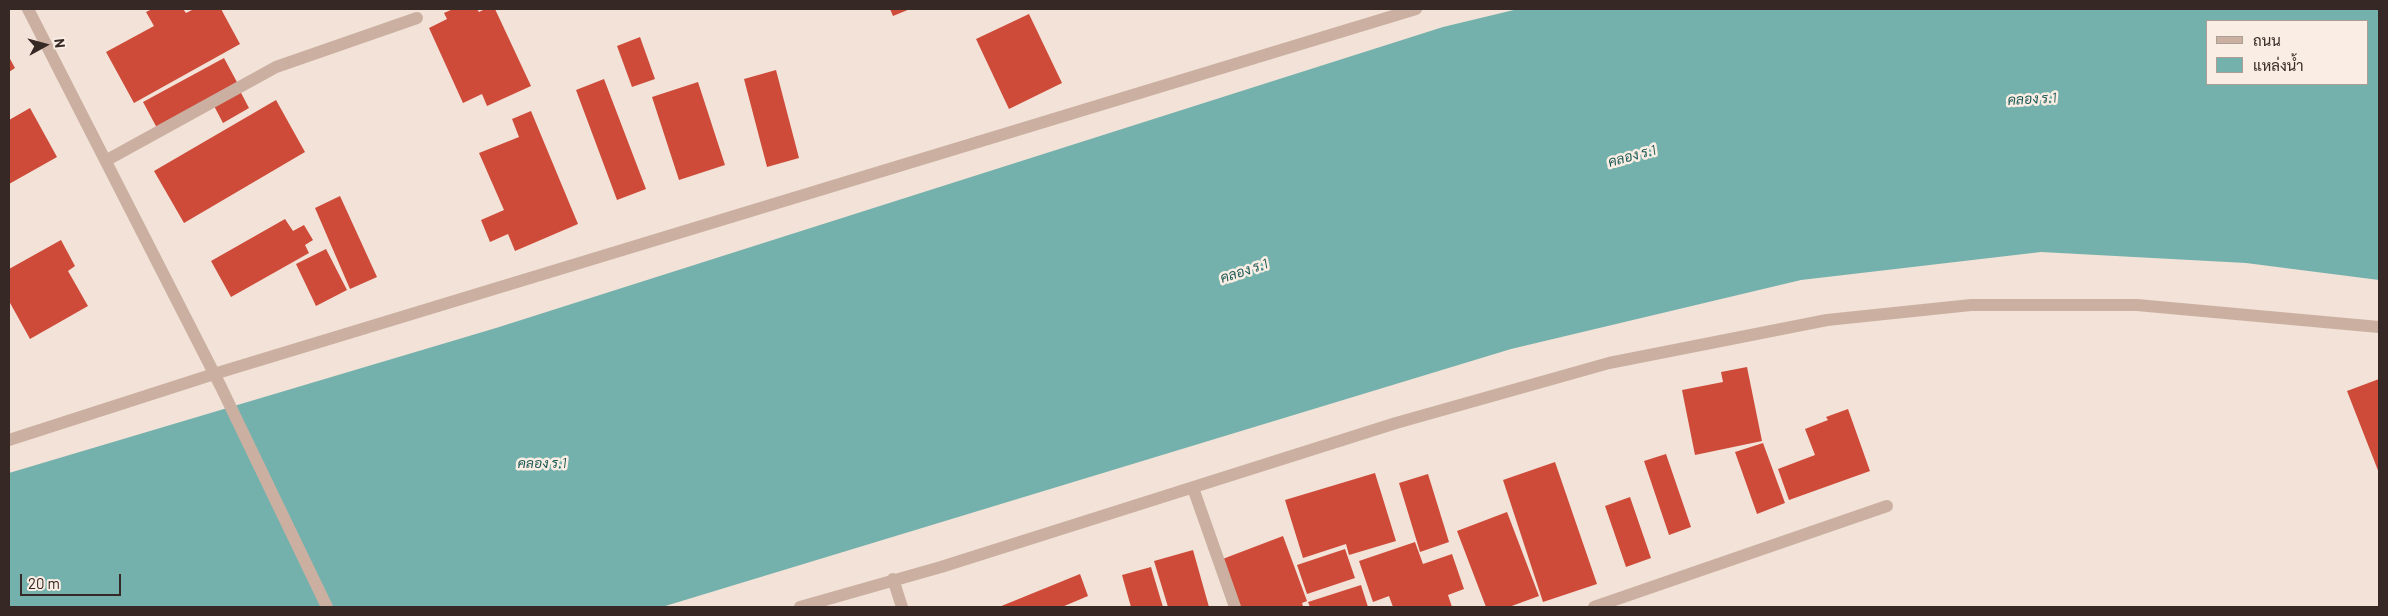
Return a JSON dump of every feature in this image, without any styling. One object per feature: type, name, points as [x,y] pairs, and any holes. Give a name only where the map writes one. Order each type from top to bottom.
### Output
[{"type":"street","points":[[28,9],[107,160],[221,387],[327,607]]},
{"type":"street","points":[[9,440],[214,374],[1416,9]]},
{"type":"street","points":[[107,160],[276,67],[417,18]]},
{"type":"street","points":[[800,607],[893,579],[941,567],[1396,423],[1609,363],[1827,320],[1971,305],[2136,304],[2379,327]]},
{"type":"street","points":[[1193,488],[1235,607]]},
{"type":"street","points":[[1594,607],[1887,506]]},
{"type":"street","points":[[893,579],[902,607]]},
{"type":"water","name":"คลอง ร.1","points":[[1518,9],[2379,9],[2379,280],[2246,263],[2041,252],[1801,280],[1511,349],[662,607],[9,607],[9,473],[496,328],[1443,27]]},
{"type":"building","points":[[152,9],[183,9],[186,13],[194,9],[221,9],[240,44],[134,103],[106,52],[154,26],[146,12]]},
{"type":"building","points":[[453,9],[477,9],[479,12],[485,9],[495,9],[531,86],[487,106],[482,94],[463,103],[429,28],[447,19],[444,13]]},
{"type":"building","points":[[890,9],[910,9],[893,16]]},
{"type":"building","points":[[1029,14],[1062,83],[1009,109],[976,39]]},
{"type":"building","points":[[640,37],[655,79],[632,87],[617,46]]},
{"type":"building","points":[[9,57],[15,68],[9,72]]},
{"type":"building","points":[[224,58],[238,84],[157,128],[143,102]]},
{"type":"building","points":[[776,70],[799,158],[767,167],[744,79]]},
{"type":"building","points":[[604,79],[646,189],[617,200],[576,90]]},
{"type":"building","points":[[698,82],[725,165],[679,180],[652,97]]},
{"type":"building","points":[[239,89],[249,108],[223,123],[213,104]]},
{"type":"building","points":[[276,100],[305,152],[184,223],[154,171]]},
{"type":"building","points":[[30,108],[57,157],[9,184],[9,120]]},
{"type":"building","points":[[531,111],[578,224],[515,251],[508,234],[490,242],[481,220],[504,210],[479,153],[519,137],[512,119]]},
{"type":"building","points":[[340,196],[377,277],[350,289],[315,208]]},
{"type":"building","points":[[285,219],[293,231],[304,225],[313,240],[305,245],[309,253],[231,297],[211,261]]},
{"type":"building","points":[[61,240],[75,266],[68,271],[88,306],[30,339],[9,301],[9,269]]},
{"type":"building","points":[[326,249],[347,290],[316,306],[296,264]]},
{"type":"building","points":[[1747,367],[1762,441],[1695,455],[1682,390],[1723,382],[1721,372]]},
{"type":"building","points":[[2379,379],[2379,473],[2347,391]]},
{"type":"building","points":[[1848,409],[1870,471],[1789,500],[1778,469],[1815,455],[1805,429],[1828,420],[1826,417]]},
{"type":"building","points":[[1763,443],[1785,503],[1757,514],[1735,452]]},
{"type":"building","points":[[1666,454],[1691,527],[1669,535],[1644,461]]},
{"type":"building","points":[[1555,462],[1597,584],[1543,602],[1503,480]]},
{"type":"building","points":[[1375,473],[1396,541],[1349,555],[1346,544],[1303,558],[1285,500]]},
{"type":"building","points":[[1428,474],[1449,542],[1420,552],[1399,483]]},
{"type":"building","points":[[1630,497],[1651,558],[1626,567],[1605,506]]},
{"type":"building","points":[[1507,512],[1539,596],[1509,607],[1486,607],[1457,531]]},
{"type":"building","points":[[1283,536],[1307,601],[1302,603],[1303,606],[1301,607],[1237,607],[1220,560]]},
{"type":"building","points":[[1415,542],[1423,564],[1452,554],[1464,589],[1448,595],[1452,607],[1393,607],[1389,596],[1373,602],[1359,561]]},
{"type":"building","points":[[1345,549],[1355,578],[1307,594],[1297,565]]},
{"type":"building","points":[[1193,550],[1209,607],[1168,607],[1154,561]]},
{"type":"building","points":[[1151,567],[1163,607],[1131,607],[1122,575]]},
{"type":"building","points":[[1080,574],[1088,596],[1062,607],[999,607]]},
{"type":"building","points":[[1361,585],[1368,607],[1310,607],[1308,602]]}]
